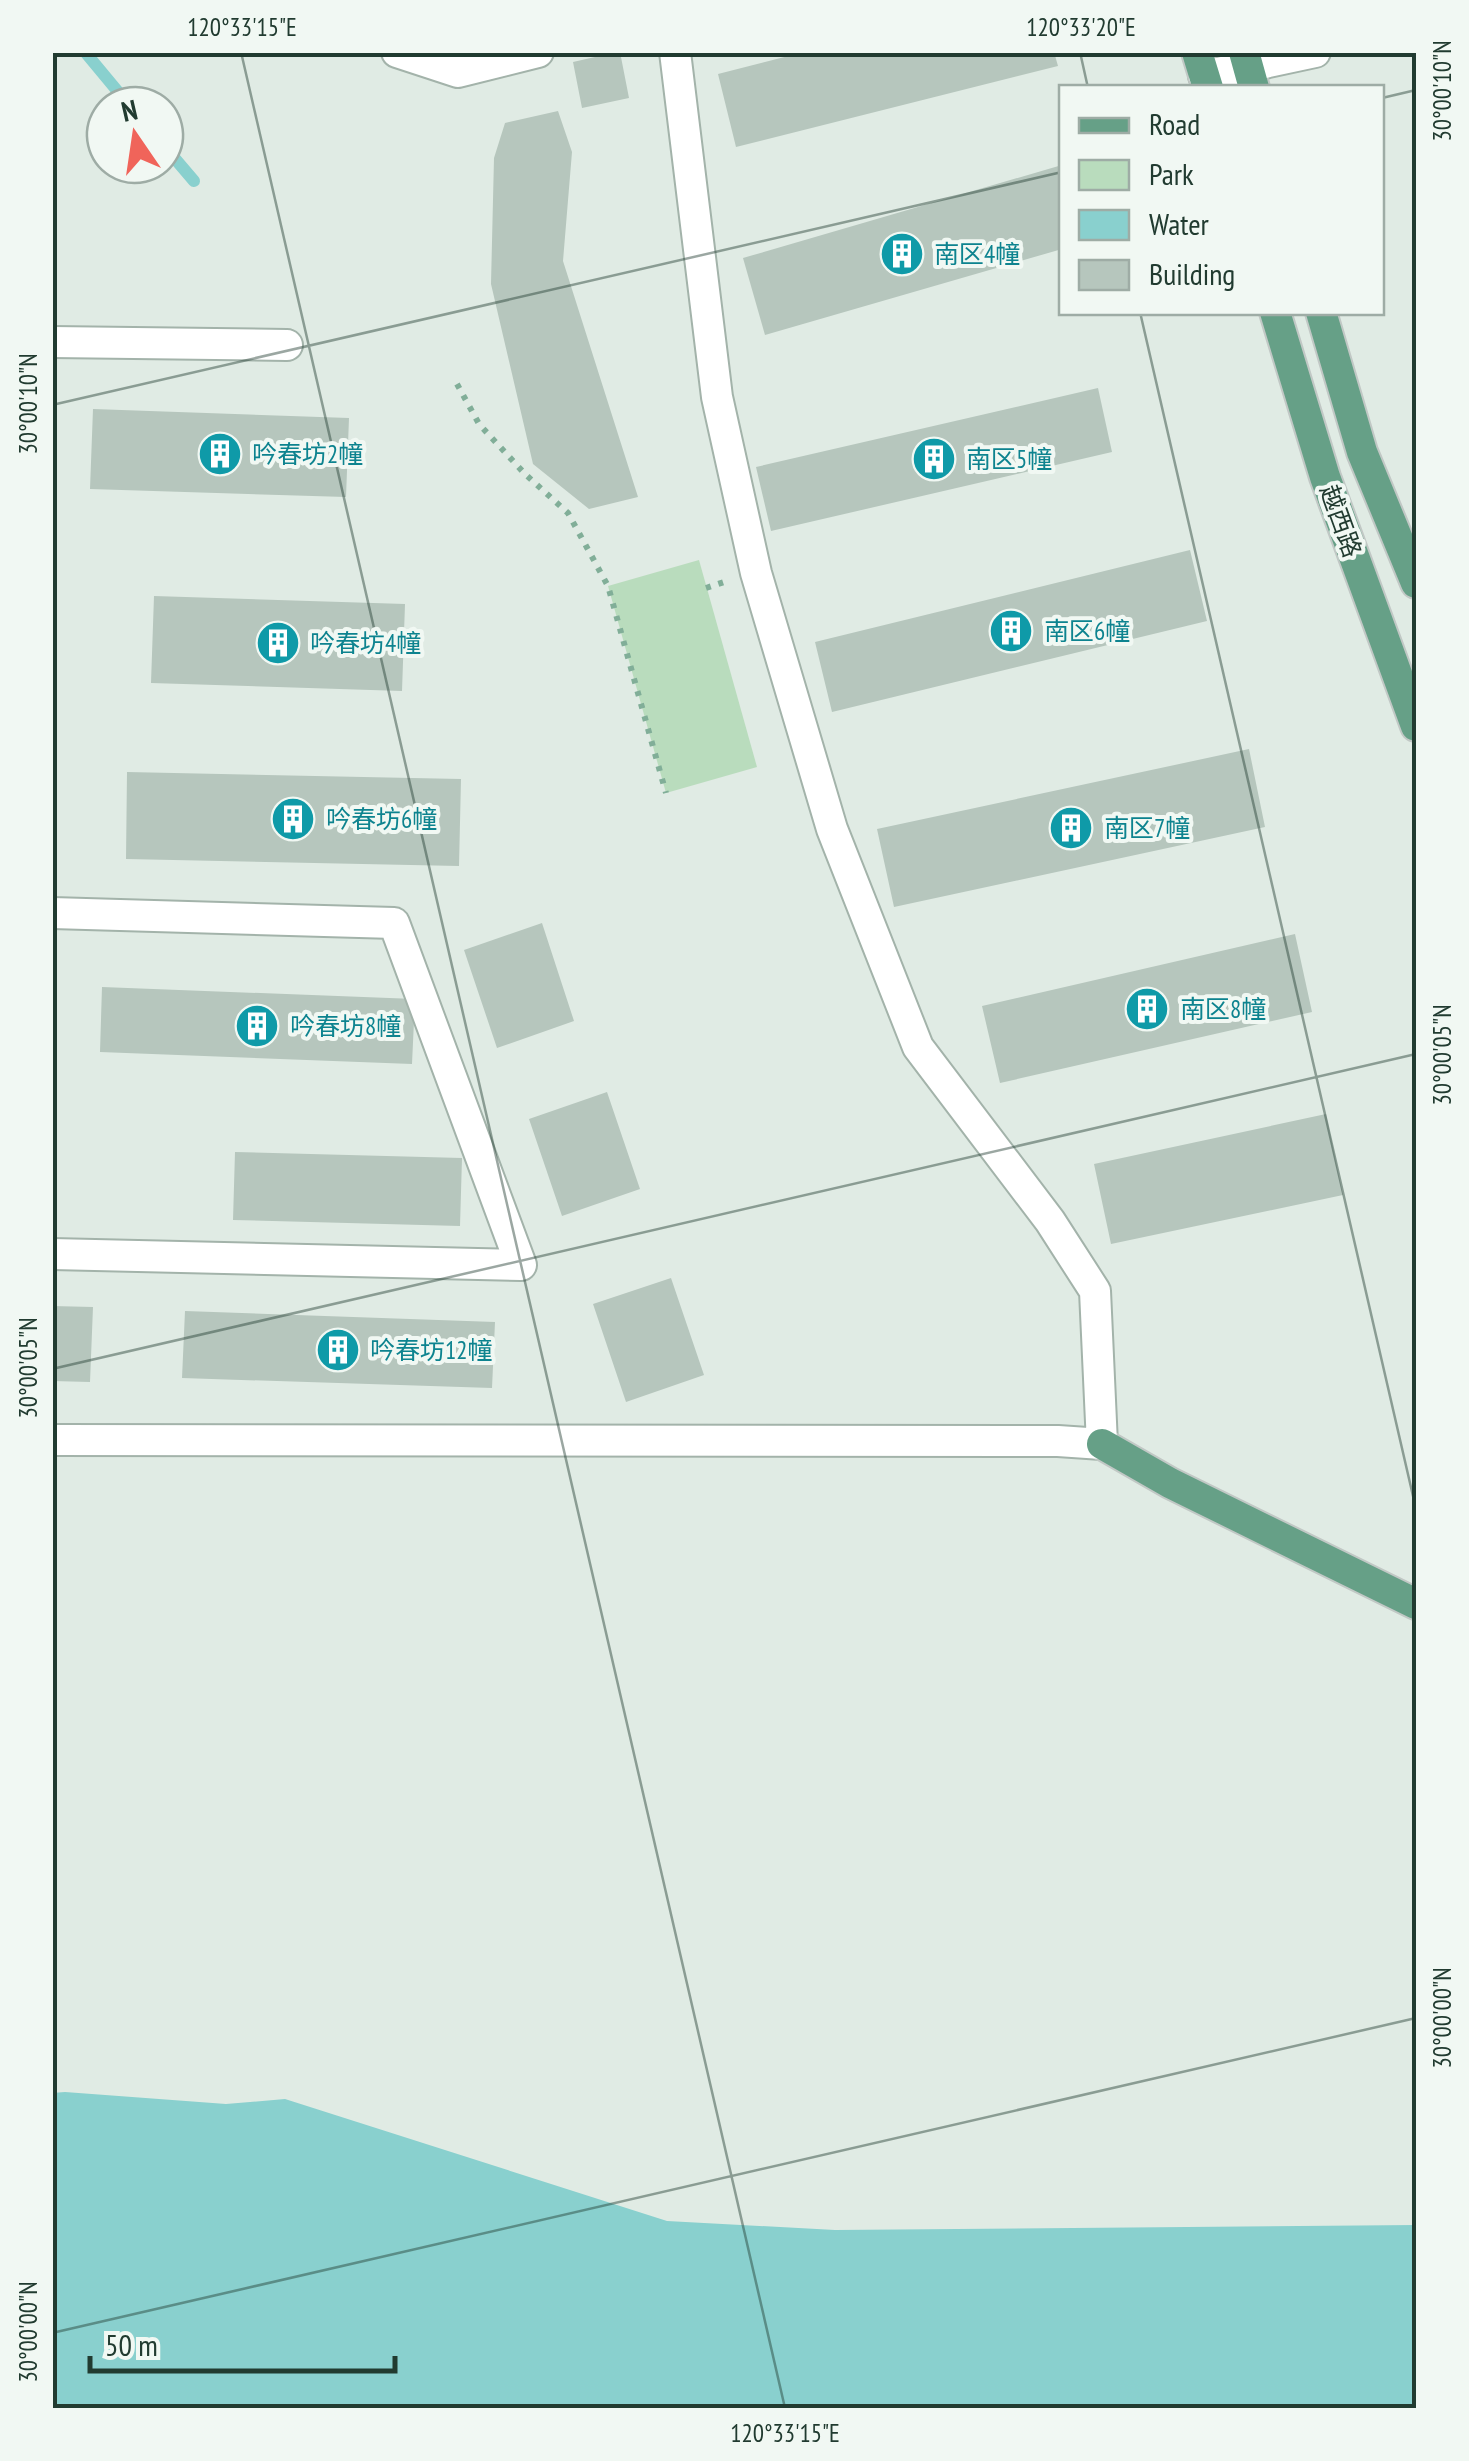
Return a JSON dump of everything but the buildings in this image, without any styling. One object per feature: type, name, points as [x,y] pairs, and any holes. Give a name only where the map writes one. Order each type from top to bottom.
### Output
[{"type":"main road","name":"越西路","points":[[1276,315],[1325,477],[1416,726]]},
{"type":"main road","name":"越西路","points":[[1321,315],[1362,452],[1416,583]]},
{"type":"main road","points":[[1102,1444],[1170,1483],[1416,1604]]},
{"type":"street","points":[[397,52],[458,72],[538,52]]},
{"type":"street","points":[[52,1440],[1058,1440],[1102,1444],[1095,1291],[1050,1221],[918,1047],[832,829],[756,573],[717,397],[675,52]]},
{"type":"street","points":[[1203,72],[1249,69],[1315,52]]},
{"type":"street","points":[[52,342],[287,345]]},
{"type":"street","points":[[52,912],[394,923],[521,1265],[52,1254]]},
{"type":"path","points":[[457,384],[479,424],[568,513],[608,586],[666,794]]},
{"type":"green space","points":[[699,560],[757,767],[666,793],[608,586]]},
{"type":"water","points":[[52,2093],[226,2104],[285,2099],[667,2221],[835,2230],[1416,2225],[1416,2408],[53,2408]]},
{"type":"waterway","points":[[85,52],[112,85]]},
{"type":"waterway","points":[[185,170],[194,181]]},
{"type":"place","name":"南区4幢","points":[[902,254]]},
{"type":"place","name":"吟春坊2幢","points":[[220,454]]},
{"type":"place","name":"南区5幢","points":[[934,459]]},
{"type":"place","name":"南区6幢","points":[[1011,631]]},
{"type":"place","name":"吟春坊4幢","points":[[278,643]]},
{"type":"place","name":"吟春坊6幢","points":[[293,819]]},
{"type":"place","name":"南区7幢","points":[[1071,828]]},
{"type":"place","name":"南区8幢","points":[[1147,1009]]},
{"type":"place","name":"吟春坊8幢","points":[[257,1026]]},
{"type":"place","name":"吟春坊12幢","points":[[338,1350]]}]
